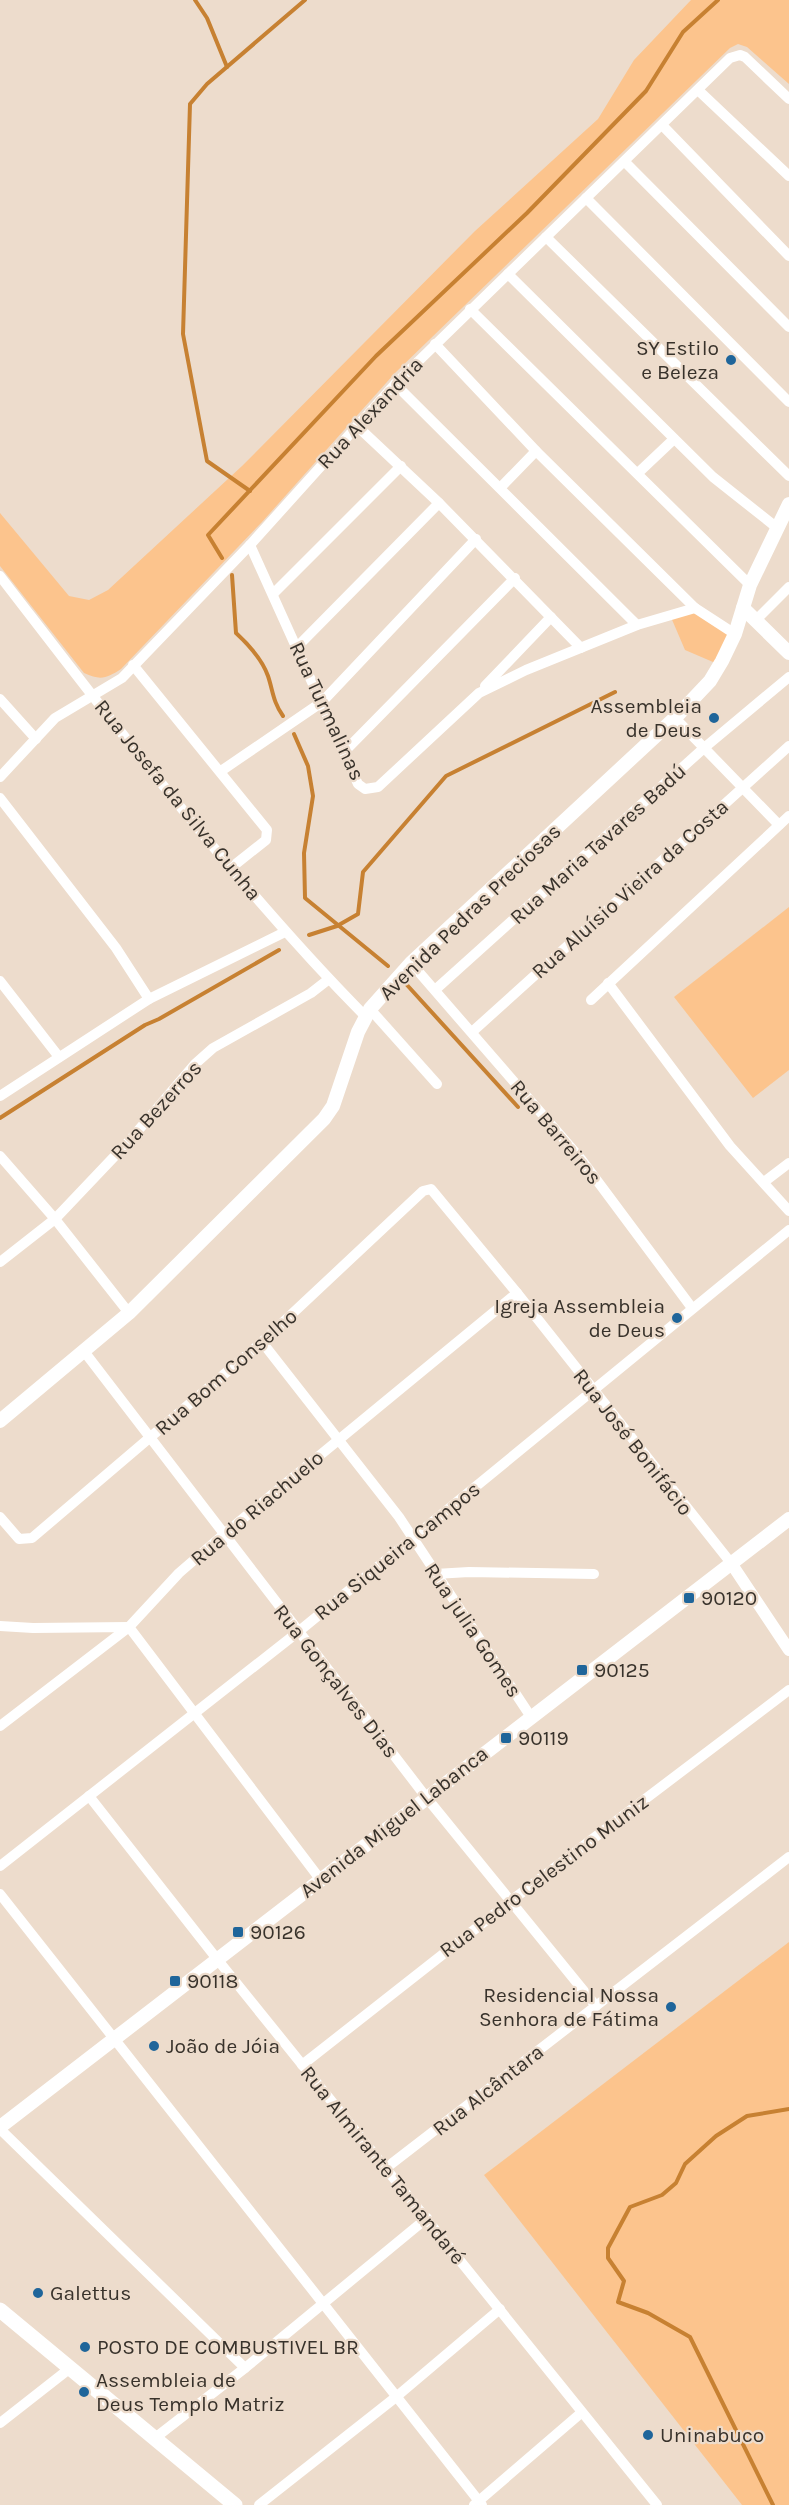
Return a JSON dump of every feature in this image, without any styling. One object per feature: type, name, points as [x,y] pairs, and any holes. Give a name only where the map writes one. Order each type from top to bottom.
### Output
[{"type":"main road","name":"Avenida Pedras Preciosas","points":[[0,1420],[129,1312],[324,1119],[333,1106],[368,1013],[411,963],[675,718],[711,681],[735,634],[750,585],[788,506]]},
{"type":"main road","points":[[743,608],[789,653]]},
{"type":"main road","name":"Avenida Miguel Labanca","points":[[0,2128],[789,1519]]},
{"type":"main road","points":[[0,2310],[236,2505]]},
{"type":"street","name":"Rua Alexandria","points":[[0,777],[62,712],[122,678],[250,545],[395,384],[730,58],[740,55],[745,57],[789,99]]},
{"type":"street","points":[[698,90],[789,176]]},
{"type":"street","points":[[662,125],[789,256]]},
{"type":"street","points":[[625,162],[789,327]]},
{"type":"street","points":[[586,198],[789,402]]},
{"type":"street","points":[[546,237],[789,476]]},
{"type":"street","points":[[508,274],[674,439],[745,505],[776,527]]},
{"type":"street","points":[[470,309],[750,585]]},
{"type":"street","points":[[435,344],[536,451],[695,608],[735,634]]},
{"type":"street","points":[[395,384],[637,626]]},
{"type":"street","points":[[357,426],[516,578],[581,648]]},
{"type":"street","points":[[638,473],[674,439]]},
{"type":"street","points":[[501,488],[536,451]]},
{"type":"street","points":[[273,594],[401,466]]},
{"type":"street","points":[[298,646],[439,503]]},
{"type":"street","points":[[221,771],[322,702],[476,539]]},
{"type":"street","name":"Rua Turmalinas","points":[[250,545],[298,646],[344,752],[361,788],[365,789],[378,787],[479,693],[525,670],[637,626],[695,608]]},
{"type":"street","name":"Rua Josefa da Silva Cunha","points":[[0,576],[285,932],[329,979],[368,1013],[437,1084]]},
{"type":"street","points":[[344,752],[516,578]]},
{"type":"street","points":[[756,620],[789,587]]},
{"type":"street","points":[[479,693],[551,617]]},
{"type":"street","points":[[133,665],[221,771],[268,833],[266,840],[232,867]]},
{"type":"street","name":"Rua Maria Tavares Badú","points":[[435,990],[704,748],[789,676]]},
{"type":"street","points":[[0,699],[36,739]]},
{"type":"street","points":[[675,718],[779,825]]},
{"type":"street","name":"Rua Aluísio Vieira da Costa","points":[[472,1032],[789,746]]},
{"type":"street","points":[[0,798],[116,948],[149,999]]},
{"type":"street","points":[[591,1000],[789,816]]},
{"type":"street","points":[[0,1096],[149,999],[285,932]]},
{"type":"street","name":"Rua Barreiros","points":[[411,963],[581,1159],[692,1308]]},
{"type":"street","name":"Rua Bezerros","points":[[0,1262],[55,1219],[130,1140],[204,1056],[329,979]]},
{"type":"street","points":[[0,981],[59,1057]]},
{"type":"street","points":[[608,983],[730,1146],[789,1211]]},
{"type":"street","points":[[0,1156],[55,1219],[129,1312]]},
{"type":"street","points":[[764,1182],[789,1163]]},
{"type":"street","name":"Rua José Bonifácio","points":[[423,1191],[434,1190],[517,1293],[730,1563],[789,1650]]},
{"type":"street","name":"Rua Bom Conselho","points":[[0,1517],[19,1539],[32,1538],[262,1342],[423,1191]]},
{"type":"street","name":"Rua Siqueira Campos","points":[[0,1866],[298,1632],[789,1230]]},
{"type":"street","name":"Rua do Riachuelo","points":[[0,1726],[129,1627],[179,1573],[223,1535],[517,1293]]},
{"type":"street","name":"Rua julia Gomes","points":[[262,1342],[399,1517],[531,1717]]},
{"type":"street","name":"Rua Gonçalves Dias","points":[[83,1350],[426,1797],[596,2006]]},
{"type":"street","points":[[435,1574],[468,1572],[594,1574]]},
{"type":"street","points":[[0,1626],[129,1627],[320,1879]]},
{"type":"street","name":"Rua Pedro Celestino Muniz","points":[[302,2065],[512,1900],[789,1690]]},
{"type":"street","name":"Rua Almirante Tamandaré","points":[[89,1796],[217,1959],[657,2505]]},
{"type":"street","name":"Rua Alcântara","points":[[386,2168],[789,1857]]},
{"type":"street","points":[[0,1894],[478,2504],[581,2413]]},
{"type":"street","points":[[0,2128],[245,2368]]},
{"type":"street","points":[[155,2438],[323,2305],[427,2218]]},
{"type":"street","points":[[259,2505],[396,2397],[500,2309]]},
{"type":"street","points":[[1,2420],[69,2369]]},
{"type":"shaded area","points":[[691,0],[789,0],[789,84],[747,47],[738,44],[730,48],[395,373],[262,522],[121,669],[104,677],[84,673],[0,566],[0,513],[69,596],[89,600],[108,590],[242,466],[475,231],[598,119],[634,60]]},
{"type":"shaded area","points":[[695,608],[735,634],[720,665],[685,650],[670,615]]},
{"type":"shaded area","points":[[789,907],[789,1070],[753,1098],[674,997]]},
{"type":"shaded area","points":[[789,1942],[789,2505],[742,2505],[484,2175]]},
{"type":"waterway","points":[[195,0],[207,18],[227,67]]},
{"type":"waterway","points":[[250,491],[207,461],[183,334],[190,104],[207,84],[305,0]]},
{"type":"waterway","points":[[222,558],[208,535],[376,356],[527,213],[646,91],[683,32],[718,0]]},
{"type":"waterway","points":[[232,575],[236,633],[259,658],[283,716]]},
{"type":"waterway","points":[[309,935],[337,926],[358,914],[363,872],[446,776],[615,692]]},
{"type":"waterway","points":[[294,734],[308,766],[313,796],[304,853],[305,898],[388,966]]},
{"type":"waterway","points":[[0,1118],[145,1025],[279,950]]},
{"type":"waterway","points":[[407,985],[518,1107]]},
{"type":"waterway","points":[[773,2505],[690,2337],[648,2313],[618,2302],[624,2281],[608,2258],[608,2248],[630,2207],[662,2195],[676,2183],[685,2164],[716,2136],[747,2116],[789,2109]]},
{"type":"place","name":"SY Estilo e Beleza","points":[[731,360]]},
{"type":"place","name":"Assembleia de Deus","points":[[714,718]]},
{"type":"place","name":"Igreja Assembleia de Deus","points":[[677,1318]]},
{"type":"place","name":"90120","points":[[689,1598]]},
{"type":"place","name":"90125","points":[[582,1670]]},
{"type":"place","name":"90119","points":[[506,1738]]},
{"type":"place","name":"90126","points":[[238,1932]]},
{"type":"place","name":"90118","points":[[175,1981]]},
{"type":"place","name":"Residencial Nossa Senhora de Fátima","points":[[671,2007]]},
{"type":"place","name":"João de Jóia","points":[[154,2046]]},
{"type":"place","name":"Galettus","points":[[38,2293]]},
{"type":"place","name":"POSTO DE COMBUSTIVEL BR","points":[[85,2347]]},
{"type":"place","name":"Assembleia de Deus Templo Matriz","points":[[84,2392]]},
{"type":"place","name":"Uninabuco","points":[[648,2435]]}]
